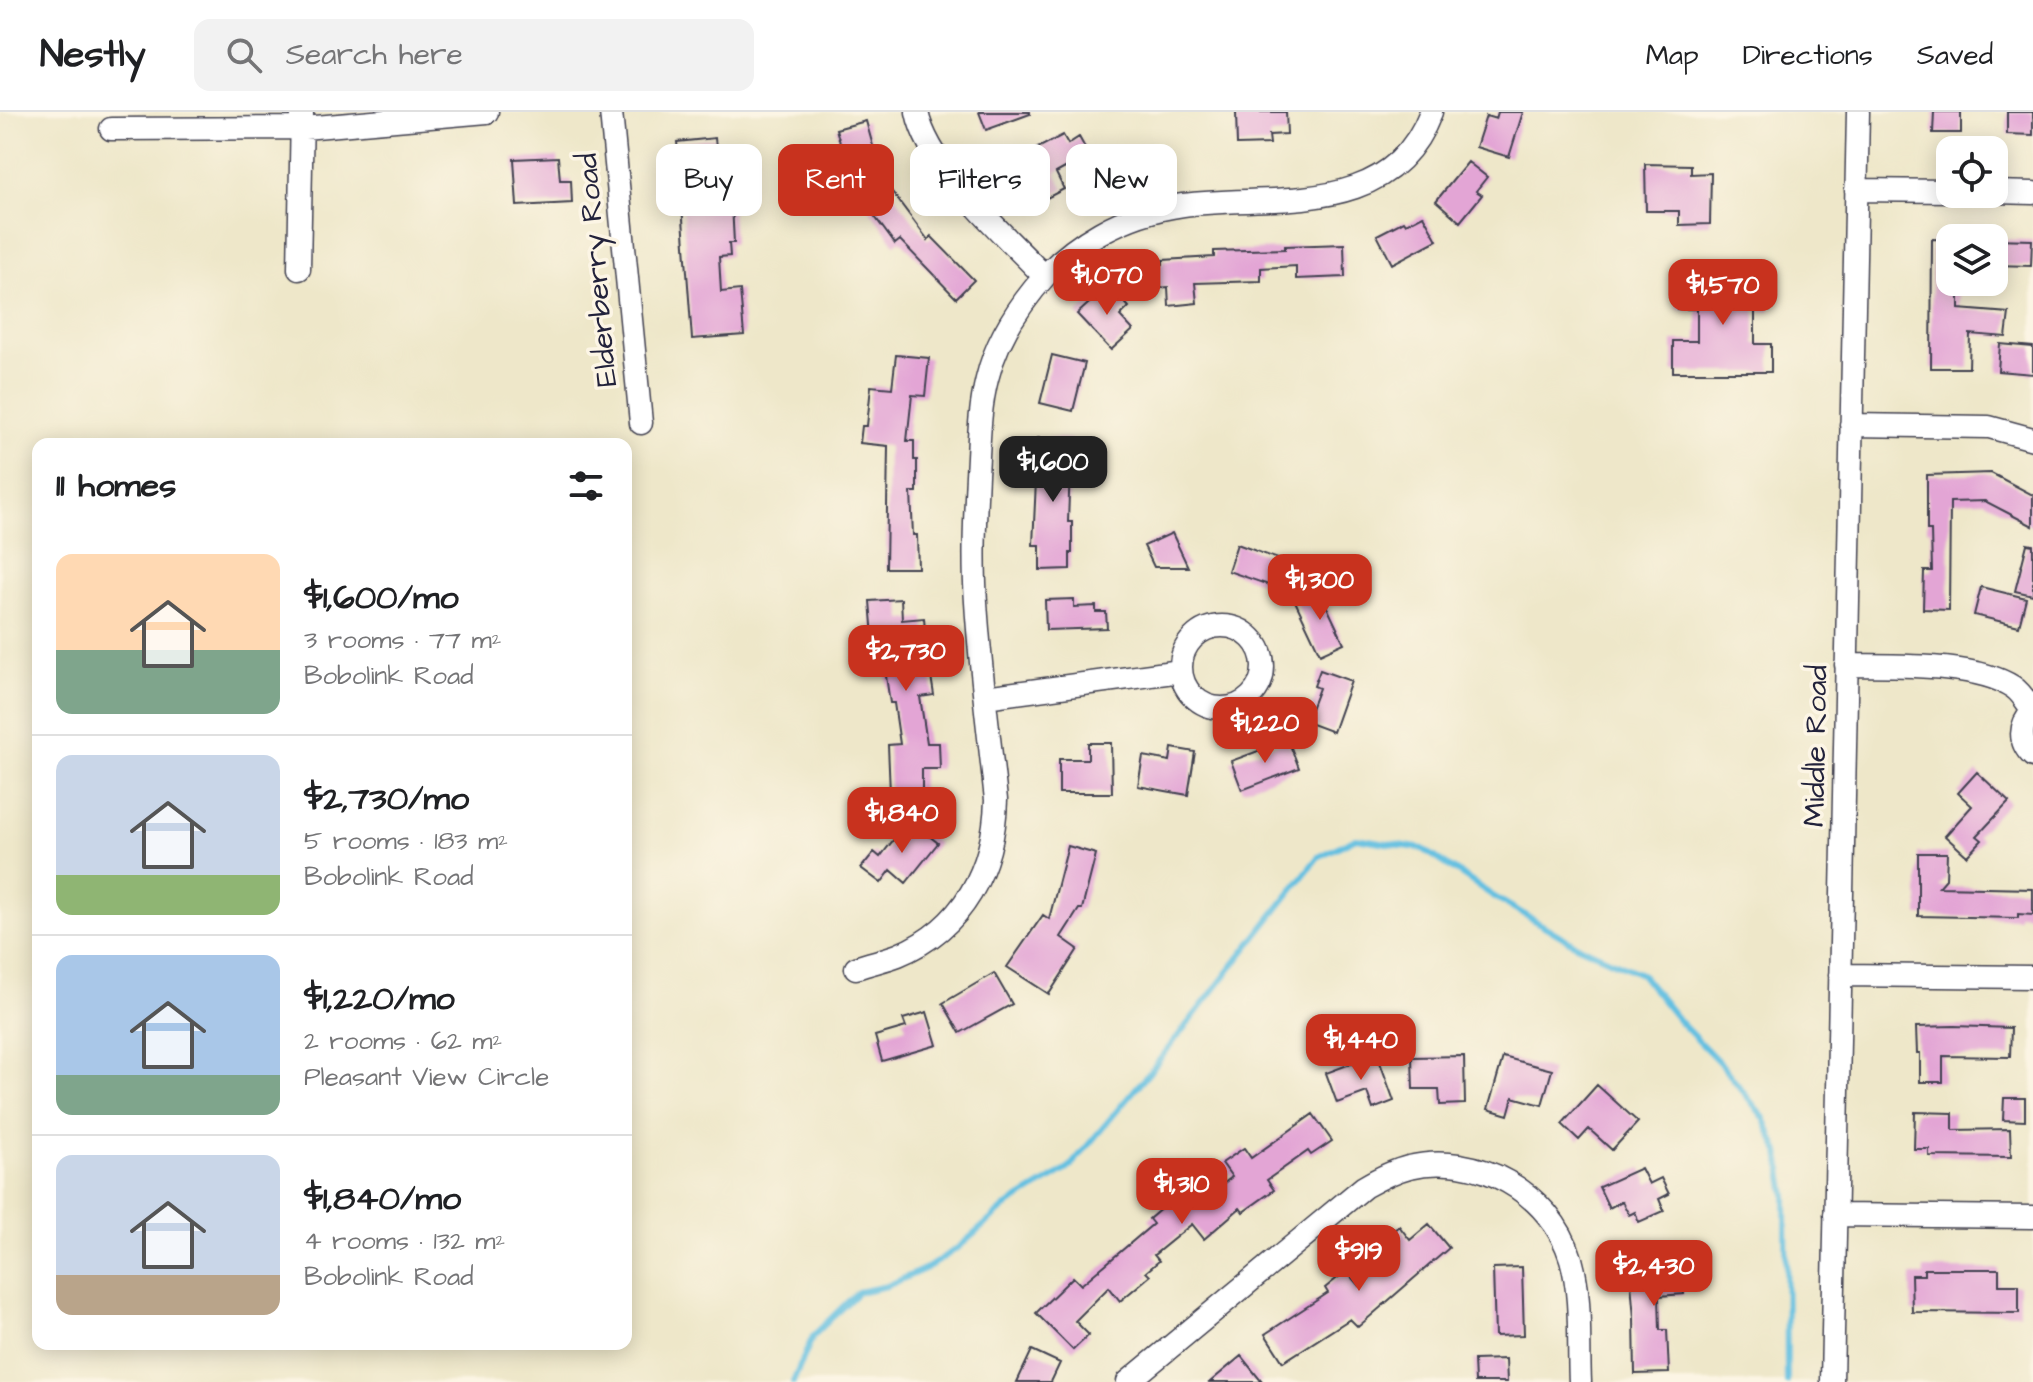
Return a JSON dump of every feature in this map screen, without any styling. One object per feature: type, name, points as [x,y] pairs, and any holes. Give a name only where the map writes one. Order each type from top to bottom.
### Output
[{"type":"street","points":[[111,129],[487,112]]},
{"type":"street","name":"Elderberry Road","points":[[611,112],[641,423]]},
{"type":"street","points":[[917,112],[930,147],[945,171],[1044,276]]},
{"type":"street","points":[[856,968],[899,954],[926,940],[948,922],[979,881],[989,855],[995,828],[996,800],[976,601],[975,555],[981,409],[987,376],[1001,339],[1017,310],[1044,276],[1065,256],[1093,237],[1150,212],[1183,205],[1326,197],[1350,191],[1373,180],[1394,165],[1413,145],[1431,112]]},
{"type":"street","name":"Middle Road","points":[[1832,1382],[1858,112]]},
{"type":"street","points":[[299,269],[303,120]]},
{"type":"street","points":[[1856,190],[1936,191]]},
{"type":"street","points":[[2008,192],[2033,193]]},
{"type":"street","points":[[1851,425],[1989,427],[2033,439]]},
{"type":"street","points":[[1846,665],[1935,667],[1967,672],[2013,687],[2033,711],[2022,725],[2021,734],[2022,742],[2033,756]]},
{"type":"street","points":[[985,697],[1181,671]]},
{"type":"street","points":[[1840,975],[2033,977]]},
{"type":"street","points":[[1128,1382],[1364,1187],[1410,1167],[1456,1164],[1484,1170],[1528,1195],[1546,1213],[1560,1234],[1576,1282],[1580,1382]]},
{"type":"street","points":[[1835,1215],[2033,1217]]},
{"type":"building","points":[[979,112],[1030,112],[1030,114],[986,130]]},
{"type":"building","points":[[1236,112],[1286,112],[1287,134],[1269,135],[1270,144],[1237,145]]},
{"type":"building","points":[[1498,112],[1523,112],[1509,157],[1476,147],[1486,116],[1496,119]]},
{"type":"building","points":[[1934,112],[1961,112],[1961,133],[1933,133]]},
{"type":"building","points":[[2007,112],[2033,112],[2033,135],[2007,134]]},
{"type":"building","points":[[866,121],[872,144],[840,144],[836,129]]},
{"type":"building","points":[[1063,135],[1068,144],[1066,168],[1056,173],[1064,189],[1050,196],[1050,144],[1045,144]]},
{"type":"building","points":[[1079,137],[1083,144],[1068,144]]},
{"type":"building","points":[[715,138],[716,144],[677,144]]},
{"type":"building","points":[[558,157],[560,180],[571,180],[572,203],[517,206],[514,159]]},
{"type":"building","points":[[1468,162],[1487,177],[1476,191],[1482,195],[1460,222],[1436,201]]},
{"type":"building","points":[[1645,164],[1691,165],[1691,174],[1711,173],[1710,224],[1679,225],[1679,211],[1646,211]]},
{"type":"building","points":[[894,194],[928,240],[931,236],[974,280],[956,298],[900,240],[895,244],[874,216],[894,216]]},
{"type":"building","points":[[1423,215],[1437,240],[1392,264],[1377,235]]},
{"type":"building","points":[[683,216],[733,216],[734,243],[729,243],[730,256],[719,257],[721,292],[740,290],[744,335],[692,339]]},
{"type":"building","points":[[1932,239],[1936,239],[1936,296],[1959,296],[1959,309],[2009,313],[2006,337],[1970,334],[1969,368],[1931,368]]},
{"type":"building","points":[[2008,239],[2032,240],[2031,266],[2008,265]]},
{"type":"building","points":[[1344,244],[1345,277],[1296,279],[1296,266],[1261,268],[1261,281],[1195,283],[1197,303],[1169,306],[1168,287],[1148,289],[1146,266],[1163,264],[1163,260],[1214,257],[1214,251]]},
{"type":"building","points":[[1677,280],[1770,281],[1770,311],[1755,311],[1755,344],[1771,344],[1771,372],[1673,372],[1673,341],[1697,341],[1697,309],[1677,309]]},
{"type":"building","points":[[1109,285],[1129,307],[1120,316],[1133,330],[1111,350],[1077,314]]},
{"type":"building","points":[[2000,344],[2033,347],[2033,374],[1998,371]]},
{"type":"building","points":[[896,355],[929,358],[925,396],[912,395],[907,441],[914,441],[914,460],[917,460],[917,492],[911,492],[918,568],[886,568],[888,446],[860,443],[862,426],[867,426],[871,386],[892,388]]},
{"type":"building","points":[[1052,355],[1085,363],[1073,411],[1040,403]]},
{"type":"building","points":[[1038,438],[1071,439],[1070,569],[1040,570],[1040,545],[1033,545]]},
{"type":"building","points":[[1991,473],[2033,495],[2033,526],[1985,501],[1950,502],[1949,610],[1923,609],[1924,571],[1932,571],[1931,530],[1927,530],[1927,475]]},
{"type":"building","points":[[1172,533],[1188,567],[1154,567],[1144,546]]},
{"type":"building","points":[[1237,544],[1292,564],[1283,590],[1228,571]]},
{"type":"building","points":[[2027,544],[2033,545],[2033,595],[2015,591]]},
{"type":"building","points":[[1981,587],[2026,598],[2019,626],[1974,615]]},
{"type":"building","points":[[1319,590],[1344,643],[1320,654],[1295,601]]},
{"type":"building","points":[[901,599],[902,620],[924,618],[928,670],[934,695],[920,697],[927,743],[939,743],[940,769],[922,769],[922,792],[890,793],[888,745],[900,744],[882,649],[874,649],[870,601]]},
{"type":"building","points":[[1074,599],[1074,607],[1096,606],[1096,612],[1106,612],[1107,628],[1046,630],[1045,600]]},
{"type":"building","points":[[1320,670],[1351,681],[1333,732],[1306,722],[1319,688],[1314,686]]},
{"type":"building","points":[[1288,740],[1299,768],[1242,790],[1231,761]]},
{"type":"building","points":[[1088,743],[1111,743],[1112,793],[1059,793],[1059,759],[1088,759]]},
{"type":"building","points":[[1172,748],[1195,752],[1188,795],[1138,786],[1143,756],[1170,761]]},
{"type":"building","points":[[1977,772],[2009,802],[1977,836],[1982,840],[1967,856],[1945,836],[1972,806],[1958,793]]},
{"type":"building","points":[[909,820],[938,843],[906,883],[891,870],[881,883],[861,868],[874,852],[880,857]]},
{"type":"building","points":[[1068,846],[1096,854],[1082,909],[1061,937],[1078,949],[1049,994],[1007,967],[1043,915],[1049,919]]},
{"type":"building","points":[[1918,853],[1947,853],[1946,879],[1939,887],[2033,889],[2033,915],[2018,914],[2018,918],[1918,916]]},
{"type":"building","points":[[994,973],[1012,1004],[960,1033],[943,1003]]},
{"type":"building","points":[[927,1012],[937,1045],[882,1061],[875,1036],[906,1027],[903,1019]]},
{"type":"building","points":[[1916,1027],[2011,1028],[2010,1057],[1943,1056],[1943,1082],[1920,1082]]},
{"type":"building","points":[[1377,1054],[1394,1101],[1373,1109],[1367,1092],[1337,1103],[1326,1073]]},
{"type":"building","points":[[1464,1056],[1465,1104],[1440,1105],[1439,1089],[1413,1089],[1412,1057]]},
{"type":"building","points":[[1503,1057],[1552,1070],[1542,1105],[1513,1097],[1508,1115],[1488,1109]]},
{"type":"building","points":[[1597,1085],[1638,1122],[1612,1150],[1589,1129],[1579,1140],[1562,1124]]},
{"type":"building","points":[[2004,1098],[2025,1098],[2025,1121],[2003,1120]]},
{"type":"building","points":[[1915,1112],[1953,1113],[1953,1130],[2010,1129],[2011,1157],[1929,1156],[1929,1149],[1914,1149]]},
{"type":"building","points":[[1313,1114],[1332,1141],[1311,1155],[1308,1151],[1267,1180],[1274,1190],[1243,1212],[1240,1208],[1204,1239],[1192,1224],[1154,1255],[1159,1261],[1146,1272],[1150,1276],[1120,1301],[1109,1287],[1075,1321],[1089,1335],[1073,1350],[1036,1313],[1073,1277],[1081,1285],[1153,1224],[1149,1219],[1189,1185],[1202,1200],[1232,1177],[1222,1163],[1244,1148],[1251,1158]]},
{"type":"building","points":[[1641,1168],[1649,1184],[1661,1178],[1669,1194],[1659,1199],[1664,1211],[1639,1222],[1635,1212],[1629,1215],[1622,1201],[1609,1208],[1599,1187]]},
{"type":"building","points":[[1429,1224],[1449,1248],[1358,1327],[1350,1319],[1283,1362],[1265,1334],[1328,1293],[1325,1288],[1346,1271],[1359,1286],[1395,1257],[1381,1241],[1399,1226],[1410,1240]]},
{"type":"building","points":[[1680,1246],[1684,1294],[1659,1296],[1660,1330],[1667,1330],[1669,1373],[1635,1374],[1630,1271],[1650,1269],[1648,1248]]},
{"type":"building","points":[[1522,1267],[1524,1335],[1495,1336],[1493,1268]]},
{"type":"building","points":[[1924,1269],[1999,1269],[1999,1285],[2019,1285],[2019,1313],[1912,1312],[1911,1275],[1924,1275]]},
{"type":"building","points":[[1032,1350],[1060,1363],[1051,1382],[1017,1382]]},
{"type":"building","points":[[1241,1356],[1262,1382],[1210,1382]]},
{"type":"building","points":[[1506,1359],[1507,1382],[1475,1382],[1474,1360]]},
{"type":"waterway","points":[[793,1382],[813,1336],[858,1292],[887,1286],[929,1267],[959,1247],[1005,1207],[1068,1169],[1153,1068],[1318,857],[1356,838],[1423,849],[1493,896],[1576,945],[1641,974],[1680,1022],[1722,1065],[1764,1118],[1779,1152],[1786,1195],[1787,1382]]}]
